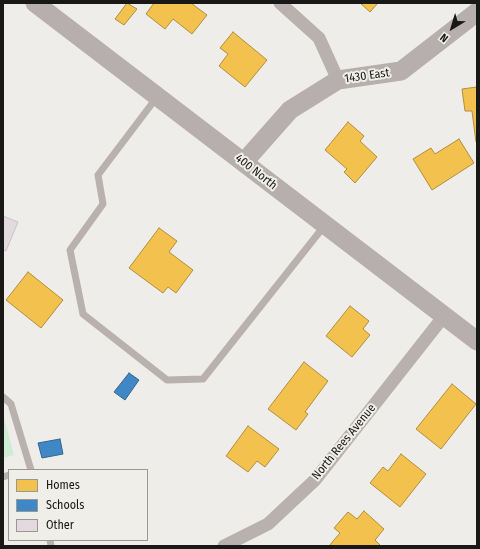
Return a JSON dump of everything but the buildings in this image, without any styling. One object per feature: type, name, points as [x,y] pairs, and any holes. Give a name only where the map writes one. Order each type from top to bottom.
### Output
[{"type":"main road","name":"400 North","points":[[34,3],[158,96],[477,341]]},
{"type":"main road","name":"1430 East","points":[[244,162],[290,110],[338,80],[401,71],[477,12]]},
{"type":"street","points":[[280,3],[319,38],[338,80]]},
{"type":"street","name":"North Rees Avenue","points":[[224,546],[268,524],[315,480],[444,316]]},
{"type":"lane","points":[[158,96],[98,175],[103,204],[70,250],[82,314],[167,380],[203,379],[325,225]]},
{"type":"lane","points":[[3,397],[11,404],[31,469]]},
{"type":"green space","points":[[3,415],[14,455],[3,458]]}]
